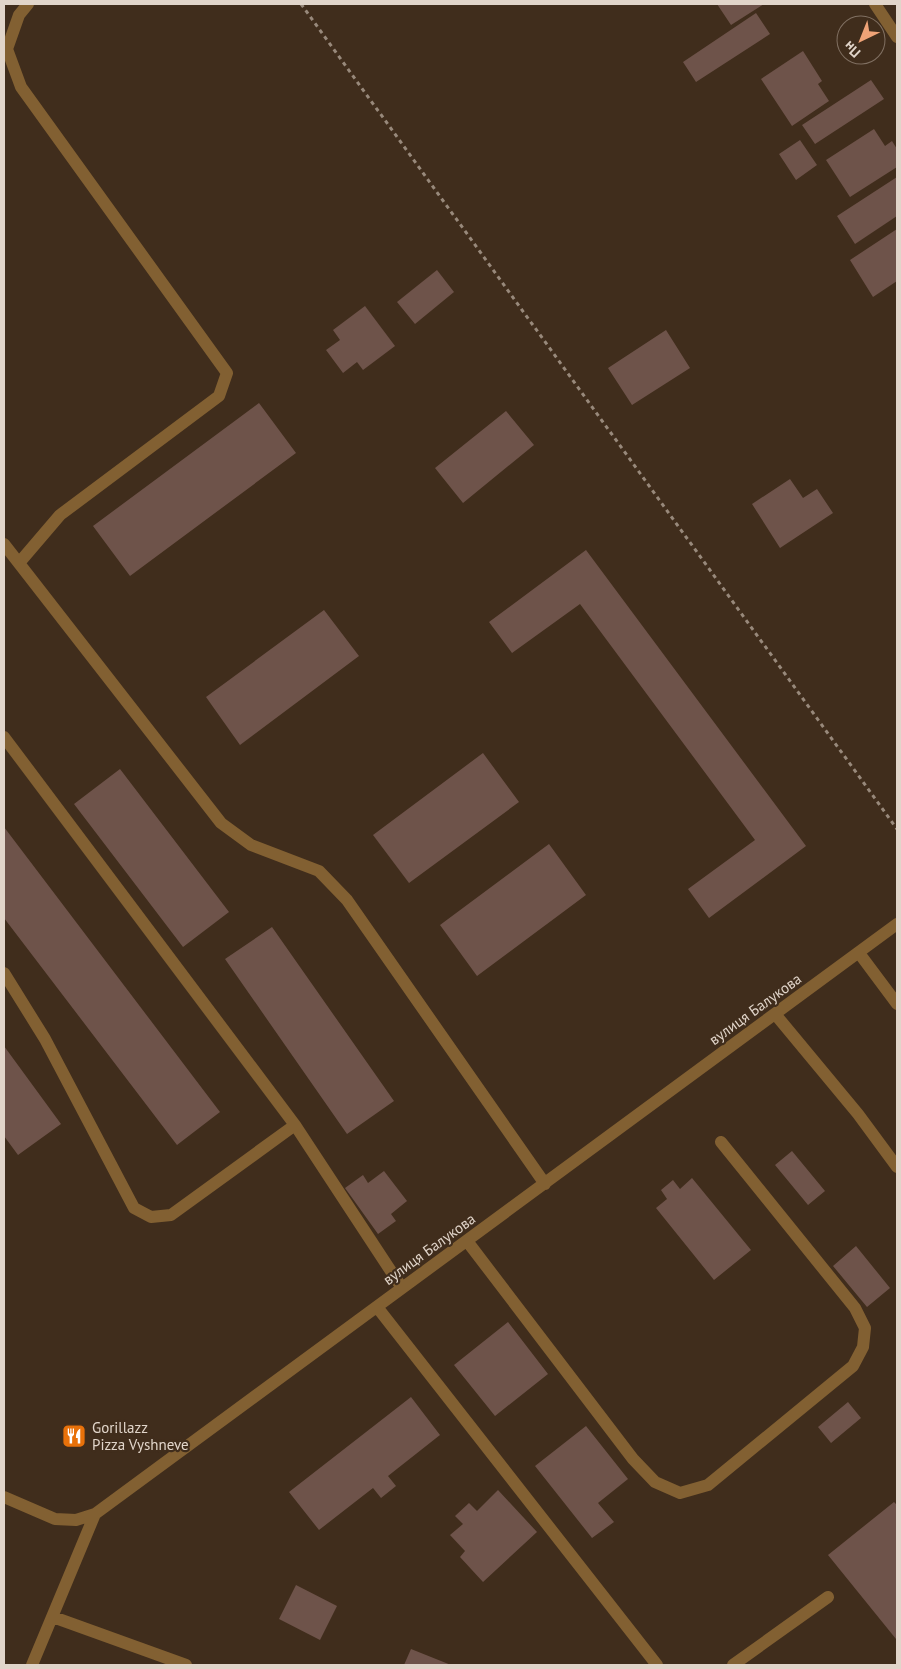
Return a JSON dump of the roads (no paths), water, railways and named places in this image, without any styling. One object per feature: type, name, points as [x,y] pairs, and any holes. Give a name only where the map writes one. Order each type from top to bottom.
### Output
[{"type":"street","points":[[19,563],[60,515],[219,396],[227,373],[21,87],[7,49],[19,15],[28,4]]},
{"type":"street","points":[[876,4],[897,37]]},
{"type":"street","points":[[4,544],[221,823],[251,845],[319,871],[347,900],[545,1184]]},
{"type":"street","points":[[4,737],[295,1125],[402,1288]]},
{"type":"street","name":"вулиця Балукова","points":[[4,1497],[55,1518],[76,1520],[95,1514],[897,924]]},
{"type":"street","points":[[859,952],[897,1004]]},
{"type":"street","points":[[4,974],[45,1039],[134,1208],[151,1217],[171,1214],[295,1125]]},
{"type":"street","points":[[775,1014],[858,1114],[897,1167]]},
{"type":"street","points":[[467,1241],[633,1459],[655,1482],[680,1493],[708,1484],[853,1366],[863,1347],[865,1328],[856,1308],[720,1142]]},
{"type":"street","points":[[376,1307],[656,1665]]},
{"type":"street","points":[[32,1665],[95,1514]]},
{"type":"street","points":[[733,1665],[828,1597]]},
{"type":"street","points":[[52,1617],[186,1665]]},
{"type":"place","name":"Gorillazz Pizza Vyshneve","points":[[74,1436]]}]
